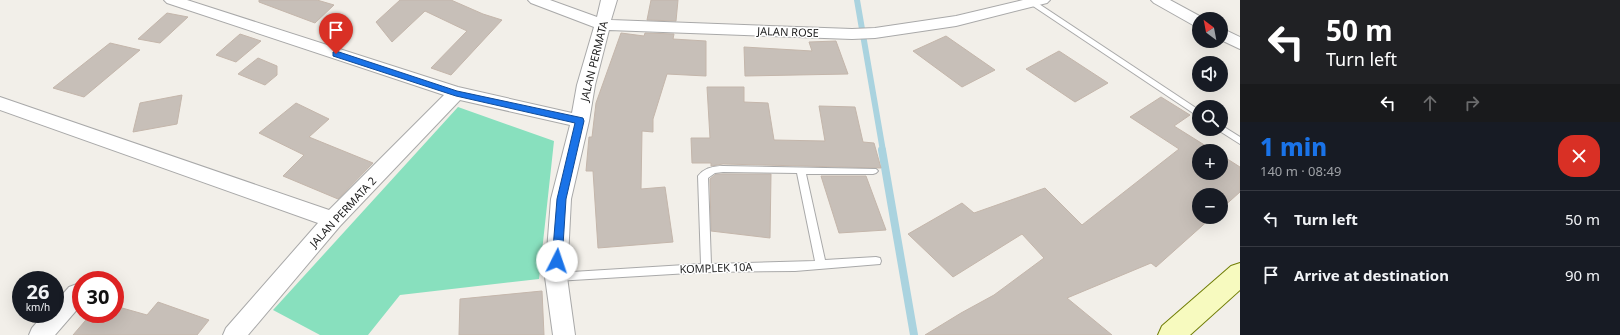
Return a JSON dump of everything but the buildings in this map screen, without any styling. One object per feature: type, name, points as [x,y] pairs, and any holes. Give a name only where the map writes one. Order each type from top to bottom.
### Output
[{"type":"main road","points":[[1171,335],[1240,274]]},
{"type":"street","points":[[172,0],[456,93],[580,121]]},
{"type":"street","name":"JALAN ROSE","points":[[536,0],[602,25],[852,34],[875,33],[956,21],[1034,1]]},
{"type":"street","name":"JALAN PERMATA","points":[[564,335],[556,277],[561,199],[580,121],[586,85],[609,0]]},
{"type":"street","points":[[1159,0],[1192,18]]},
{"type":"street","points":[[1228,37],[1240,44]]},
{"type":"street","name":"JALAN PERMATA 2","points":[[234,335],[333,220],[456,93]]},
{"type":"street","points":[[0,103],[333,220]]},
{"type":"street","points":[[40,335],[72,300]]},
{"type":"lane","points":[[1034,1],[1192,109]]},
{"type":"lane","points":[[1228,133],[1240,141]]},
{"type":"lane","points":[[706,268],[703,176],[713,170],[873,171]]},
{"type":"lane","points":[[802,170],[822,265]]},
{"type":"lane","name":"KOMPLEK 10A","points":[[556,277],[706,268],[822,265],[876,261]]},
{"type":"green space","points":[[458,107],[554,141],[539,279],[400,295],[368,335],[320,335],[273,310]]},
{"type":"waterway","points":[[857,0],[883,151]]},
{"type":"waterway","points":[[882,150],[914,335]]},
{"type":"route","points":[[336,54],[456,93],[580,121],[561,199],[557,261]]}]
